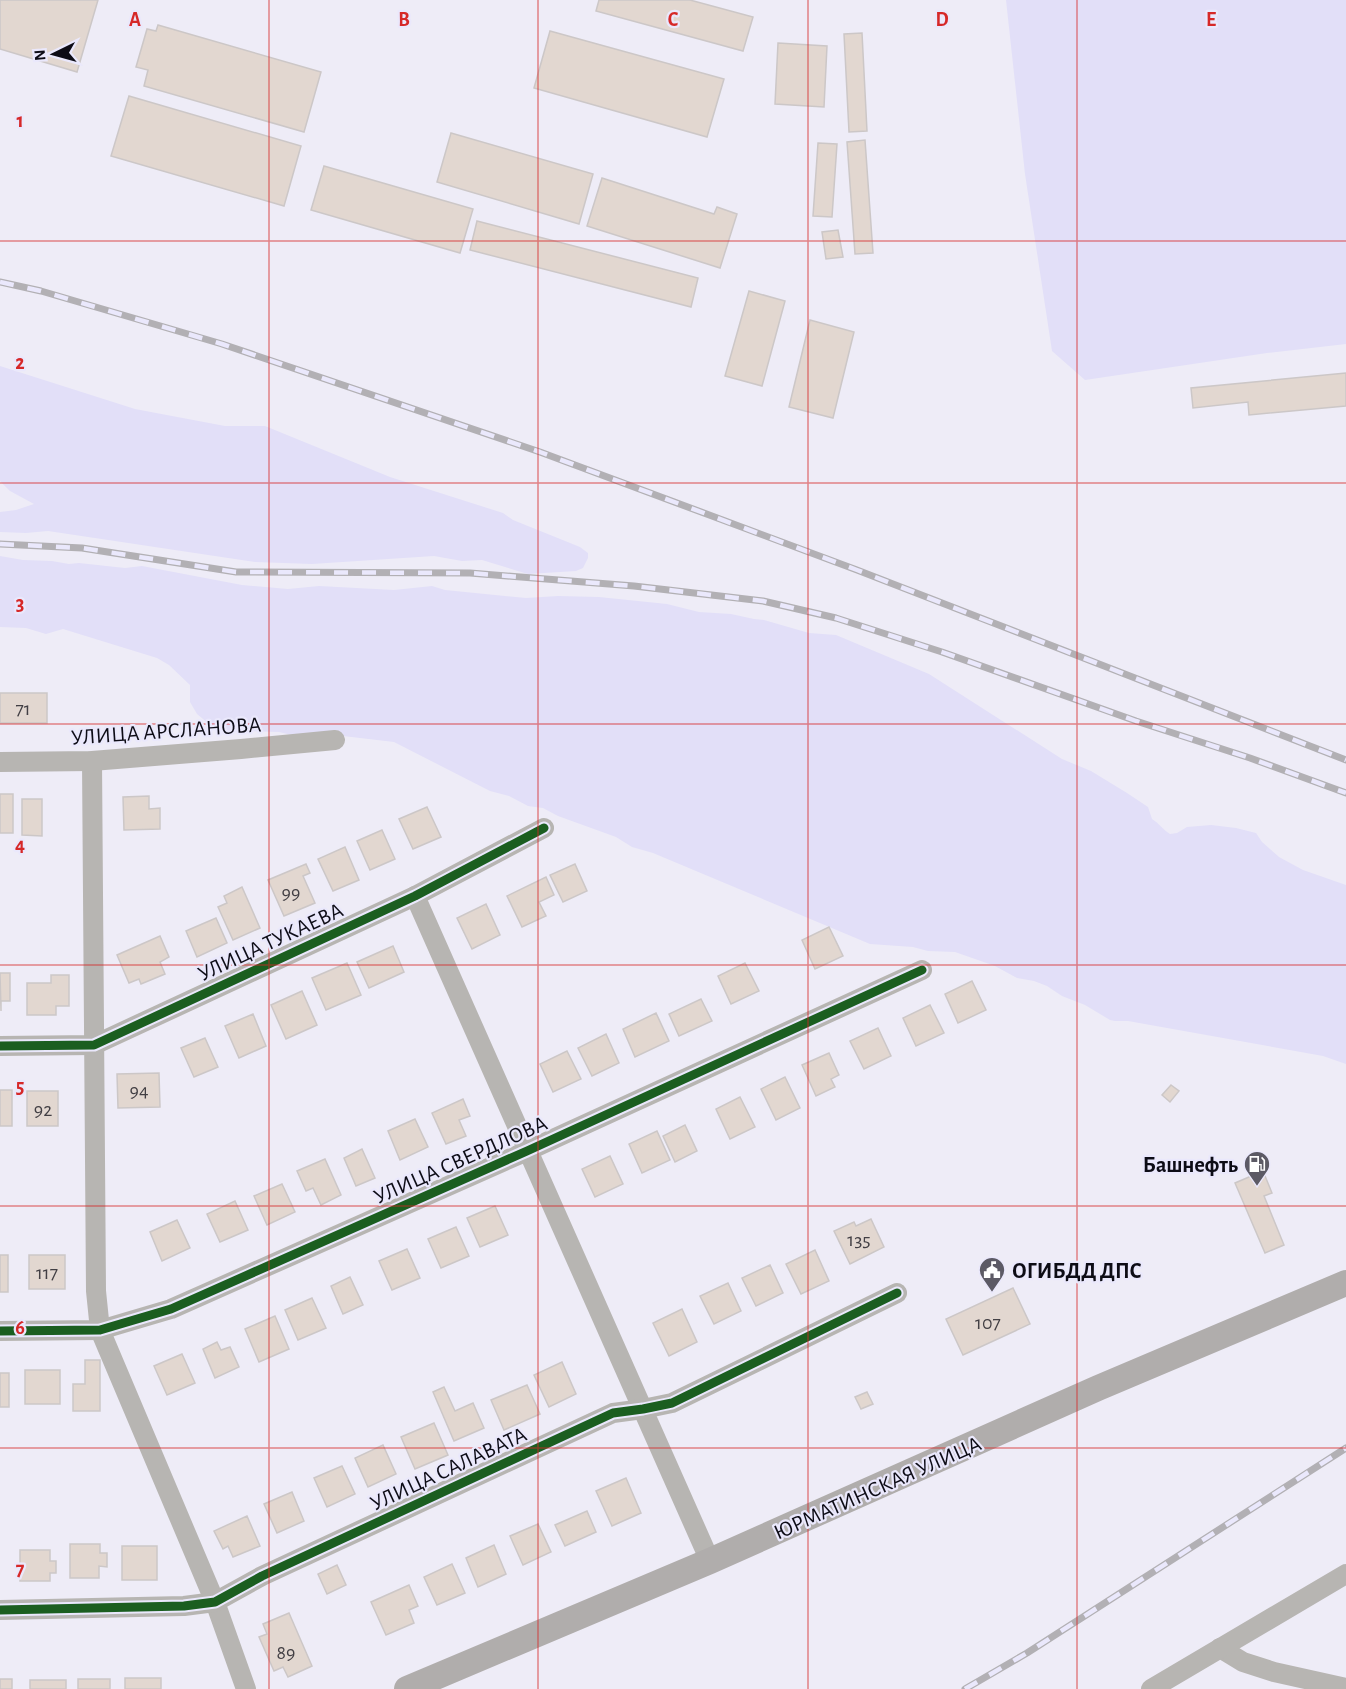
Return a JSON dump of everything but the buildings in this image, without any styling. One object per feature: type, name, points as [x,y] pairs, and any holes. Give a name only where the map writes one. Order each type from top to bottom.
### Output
[{"type":"main road","name":"ЮРМАТИНСКАЯ УЛИЦА","points":[[408,1689],[710,1561],[1088,1393],[1346,1283]]},
{"type":"street","name":"УЛИЦА АРСЛАНОВА","points":[[0,762],[92,761],[335,740]]},
{"type":"street","points":[[92,761],[96,1290],[100,1330],[215,1602],[246,1689]]},
{"type":"street","name":"УЛИЦА ТУКАЕВА","points":[[0,1046],[94,1045],[415,896],[544,828]]},
{"type":"street","points":[[415,896],[710,1561]]},
{"type":"street","name":"УЛИЦА СВЕРДЛОВА","points":[[0,1331],[100,1330],[171,1309],[527,1151],[922,970]]},
{"type":"street","name":"УЛИЦА САЛАВАТА","points":[[0,1610],[184,1606],[215,1602],[262,1576],[613,1413],[672,1403],[897,1293]]},
{"type":"street","points":[[1151,1689],[1346,1574]]},
{"type":"street","points":[[1220,1648],[1244,1662],[1274,1672],[1346,1688]]},
{"type":"shaded area","points":[[1006,0],[1346,0],[1346,344],[1267,353],[1085,380],[1052,351],[1025,174]]},
{"type":"shaded area","points":[[0,366],[135,409],[225,426],[265,426],[390,477],[503,513],[513,520],[580,547],[588,553],[588,558],[583,568],[576,571],[528,574],[482,560],[462,561],[434,556],[312,564],[255,562],[48,531],[0,532],[0,512],[34,504],[10,491],[0,481]]},
{"type":"shaded area","points":[[0,556],[125,568],[142,566],[242,585],[288,589],[319,586],[394,590],[432,586],[445,590],[526,598],[599,597],[667,604],[699,612],[731,614],[764,620],[809,633],[836,635],[929,674],[1062,759],[1091,771],[1127,793],[1148,807],[1152,819],[1170,834],[1187,827],[1211,825],[1256,833],[1262,842],[1279,857],[1303,870],[1346,885],[1346,1064],[1323,1056],[1128,1021],[1110,1020],[1047,986],[1017,978],[995,966],[955,952],[870,944],[653,853],[632,847],[616,837],[558,816],[543,808],[528,806],[509,796],[490,791],[394,742],[326,734],[296,736],[279,732],[232,732],[215,729],[197,714],[190,702],[190,685],[169,665],[157,658],[63,629],[46,634],[26,628],[0,627]]},
{"type":"railway","points":[[0,282],[41,291],[222,344],[540,452],[857,570],[1346,760]]},
{"type":"railway","points":[[0,544],[82,548],[236,572],[470,573],[634,586],[763,601],[836,618],[942,652],[1346,793]]},
{"type":"railway","points":[[965,1689],[1027,1653],[1346,1448]]},
{"type":"cycle path","points":[[0,1046],[94,1045],[415,896],[544,828]]},
{"type":"cycle path","points":[[0,1331],[100,1330],[171,1309],[527,1151],[922,970]]},
{"type":"cycle path","points":[[0,1610],[184,1606],[215,1602],[262,1576],[613,1413],[672,1403],[897,1293]]},
{"type":"place","name":"Башнефть","points":[[1257,1187]]},
{"type":"place","name":"ОГИБДД ДПС","points":[[992,1293]]}]
